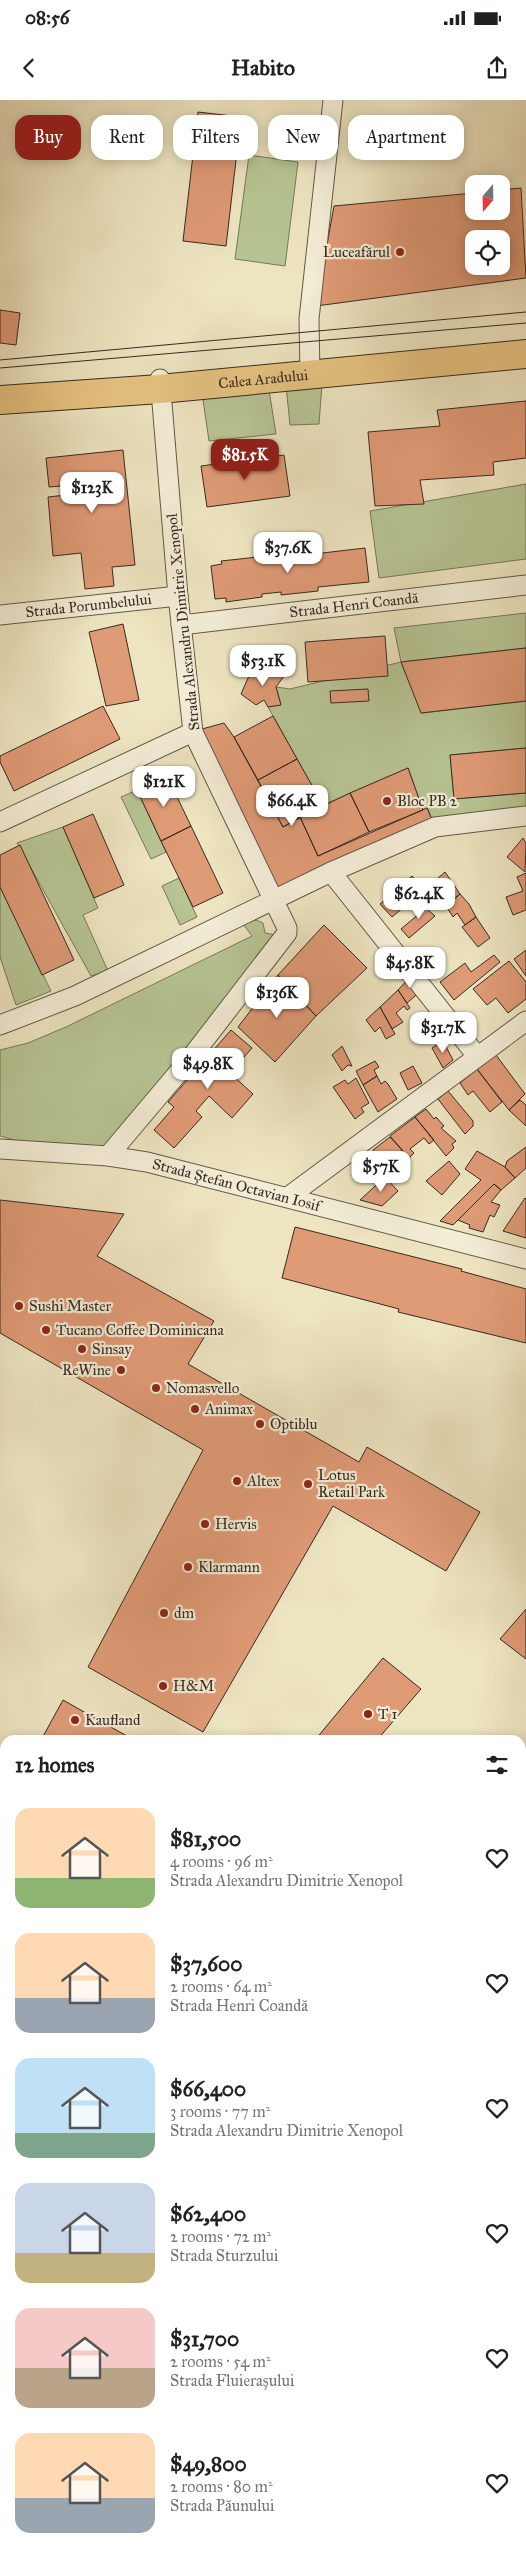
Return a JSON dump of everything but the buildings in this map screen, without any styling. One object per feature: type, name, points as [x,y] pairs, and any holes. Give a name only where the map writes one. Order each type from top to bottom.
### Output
[{"type":"main road","name":"Calea Aradului","points":[[309,369],[526,343]]},
{"type":"main road","name":"Calea Aradului","points":[[0,400],[160,382],[309,369],[526,354]]},
{"type":"main road","name":"Calea Aradului","points":[[0,388],[160,382]]},
{"type":"street","points":[[309,369],[309,319],[333,100]]},
{"type":"street","name":"Strada Alexandru Dimitrie Xenopol","points":[[108,1156],[189,1060],[286,937],[287,928],[193,732],[178,596],[160,382]]},
{"type":"street","name":"Strada Henri Coandă","points":[[181,625],[526,585]]},
{"type":"street","name":"Strada Porumbelului","points":[[0,615],[178,596]]},
{"type":"street","points":[[0,822],[193,732]]},
{"type":"street","points":[[0,1025],[75,996],[330,872],[435,827],[526,816]]},
{"type":"street","points":[[330,872],[477,1056]]},
{"type":"street","points":[[288,1197],[477,1056],[525,1025]]},
{"type":"street","name":"Strada Ștefan Octavian Iosif","points":[[0,1149],[108,1156],[147,1162],[526,1259]]},
{"type":"green space","points":[[258,156],[268,158],[268,160],[298,162],[285,266],[235,259],[248,160],[258,160]]},
{"type":"green space","points":[[322,384],[319,424],[290,425],[286,386]]},
{"type":"green space","points":[[269,390],[276,434],[209,441],[202,393]]},
{"type":"green space","points":[[526,484],[526,559],[379,578],[370,511]]},
{"type":"green space","points":[[526,613],[526,648],[401,662],[394,628]]},
{"type":"green space","points":[[401,662],[422,713],[526,701],[526,748],[450,755],[454,799],[526,793],[526,816],[435,827],[428,809],[423,810],[408,768],[323,805],[268,707],[281,704],[276,687],[290,689]]},
{"type":"green space","points":[[137,790],[166,852],[151,859],[121,797]]},
{"type":"green space","points":[[63,827],[98,908],[83,915],[108,971],[91,976],[17,843]]},
{"type":"green space","points":[[179,878],[197,917],[180,925],[162,886]]},
{"type":"green space","points":[[0,887],[51,991],[16,1005],[0,957]]},
{"type":"green space","points":[[256,920],[263,923],[265,933],[286,937],[120,1140],[95,1150],[21,1142],[0,1136],[0,1050],[28,1043],[66,1027],[252,936],[243,924]]},
{"type":"tram line","points":[[0,360],[526,312]]},
{"type":"tram line","points":[[0,368],[526,323]]},
{"type":"place","name":"Luceafărul","points":[[400,252]]},
{"type":"place","name":"Bloc PB 2","points":[[387,801]]},
{"type":"place","name":"Sushi Master","points":[[19,1306]]},
{"type":"place","name":"Tucano Coffee Dominicana","points":[[46,1330]]},
{"type":"place","name":"Sinsay","points":[[82,1349]]},
{"type":"place","name":"ReWine","points":[[121,1370]]},
{"type":"place","name":"Nomasvello","points":[[156,1388]]},
{"type":"place","name":"Animax","points":[[195,1409]]},
{"type":"place","name":"Optiblu","points":[[260,1424]]},
{"type":"place","name":"Altex","points":[[237,1481]]},
{"type":"place","name":"Lotus Retail Park","points":[[308,1484]]},
{"type":"place","name":"Hervis","points":[[205,1524]]},
{"type":"place","name":"Klarmann","points":[[188,1567]]},
{"type":"place","name":"dm","points":[[164,1613]]},
{"type":"place","name":"H&M","points":[[163,1686]]},
{"type":"place","name":"T 1","points":[[368,1714]]},
{"type":"place","name":"Kaufland","points":[[75,1720]]}]
